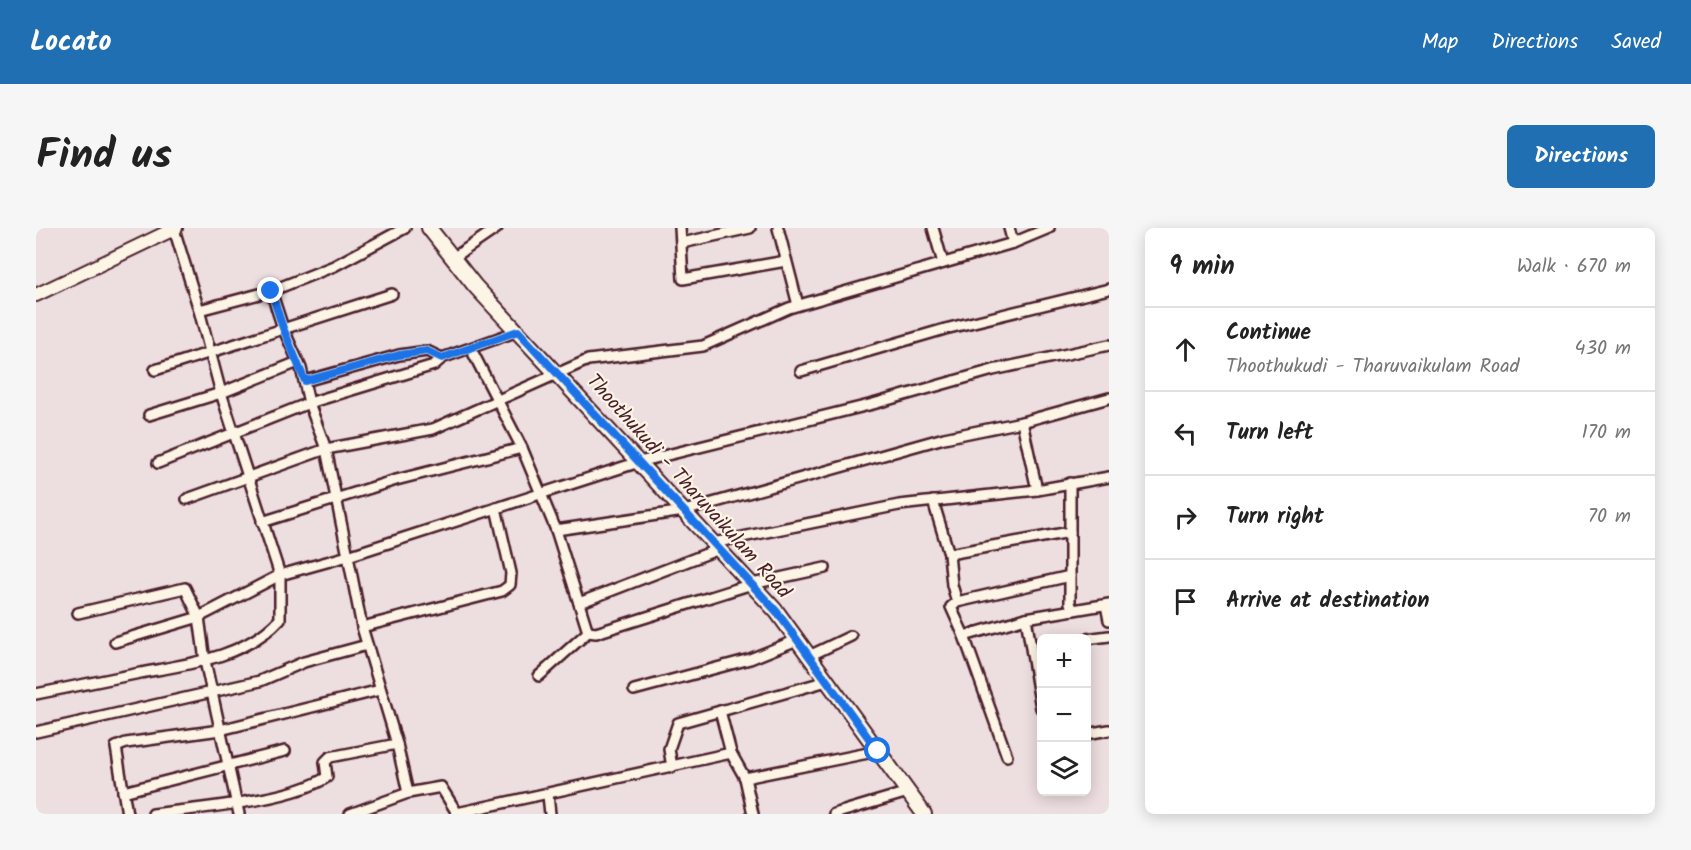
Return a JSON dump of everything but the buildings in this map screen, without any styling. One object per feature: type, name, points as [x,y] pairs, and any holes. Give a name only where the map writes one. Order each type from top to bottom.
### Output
[{"type":"main road","name":"Thoothukudi - Tharuvaikulam Road","points":[[429,228],[518,331],[777,612],[924,814]]},
{"type":"street","points":[[199,310],[271,291],[334,266],[405,228]]},
{"type":"street","points":[[453,258],[497,228]]},
{"type":"street","points":[[680,228],[684,279],[786,261]]},
{"type":"street","points":[[682,243],[750,228]]},
{"type":"street","points":[[778,228],[798,305]]},
{"type":"street","points":[[933,228],[943,263]]},
{"type":"street","points":[[1009,228],[1014,243]]},
{"type":"street","points":[[187,498],[248,478],[326,448],[434,429],[588,360],[703,346],[798,305],[1014,243],[1048,228]]},
{"type":"street","points":[[36,296],[175,229],[220,393],[280,575],[280,619],[268,632],[249,644],[205,661],[36,694]]},
{"type":"street","points":[[801,371],[945,329],[1109,289]]},
{"type":"street","points":[[271,291],[283,328],[305,381],[309,403],[326,448],[362,627],[397,744],[408,793]]},
{"type":"street","points":[[155,370],[392,294]]},
{"type":"street","points":[[158,463],[309,403],[434,365],[442,358],[518,331]]},
{"type":"street","points":[[115,642],[199,617],[280,575],[348,556],[639,462],[873,405],[993,370],[1109,345]]},
{"type":"street","points":[[471,349],[496,402],[522,448],[542,494],[556,530],[588,632]]},
{"type":"street","points":[[305,381],[399,355],[427,351],[442,358]]},
{"type":"street","points":[[149,416],[220,393],[298,363]]},
{"type":"street","points":[[556,530],[684,511],[944,438],[1022,422],[1109,398]]},
{"type":"street","points":[[1022,422],[1037,490]]},
{"type":"street","points":[[262,522],[337,498],[522,448]]},
{"type":"street","points":[[579,603],[716,546],[865,512],[933,501],[1037,490],[1109,477]]},
{"type":"street","points":[[1070,483],[1070,603],[1073,610]]},
{"type":"street","points":[[933,501],[949,554],[952,585],[957,602]]},
{"type":"street","points":[[362,627],[502,591],[510,585],[511,573],[495,508]]},
{"type":"street","points":[[949,554],[1070,532]]},
{"type":"street","points":[[539,676],[588,632],[604,631],[752,584],[825,568]]},
{"type":"street","points":[[1007,756],[964,636],[952,615],[951,607],[957,602],[1070,576]]},
{"type":"street","points":[[78,613],[185,588],[199,617],[205,661],[239,814]]},
{"type":"street","points":[[964,636],[1026,618],[1108,605],[1109,620]]},
{"type":"street","points":[[1026,618],[1037,646]]},
{"type":"street","points":[[809,656],[851,636]]},
{"type":"street","points":[[1091,638],[1109,636]]},
{"type":"street","points":[[634,690],[750,659],[797,640]]},
{"type":"street","points":[[36,732],[260,681],[304,662],[367,645]]},
{"type":"street","points":[[672,767],[669,748],[678,723],[827,681]]},
{"type":"street","points":[[127,814],[116,747],[126,742],[220,730],[380,690]]},
{"type":"street","points":[[720,711],[731,753],[745,778],[753,814]]},
{"type":"street","points":[[1091,733],[1109,730]]},
{"type":"street","points":[[153,814],[237,803],[291,791],[327,777],[325,762],[330,758],[397,744]]},
{"type":"street","points":[[123,792],[285,751]]},
{"type":"street","points":[[745,778],[878,751]]},
{"type":"street","points":[[350,814],[368,811],[408,793],[441,787],[457,814],[731,753]]},
{"type":"street","points":[[834,814],[908,792]]},
{"type":"street","points":[[548,795],[550,814]]},
{"type":"route","points":[[271,291],[283,328],[305,381],[399,355],[427,351],[442,358],[518,331],[777,612],[878,751]]}]
